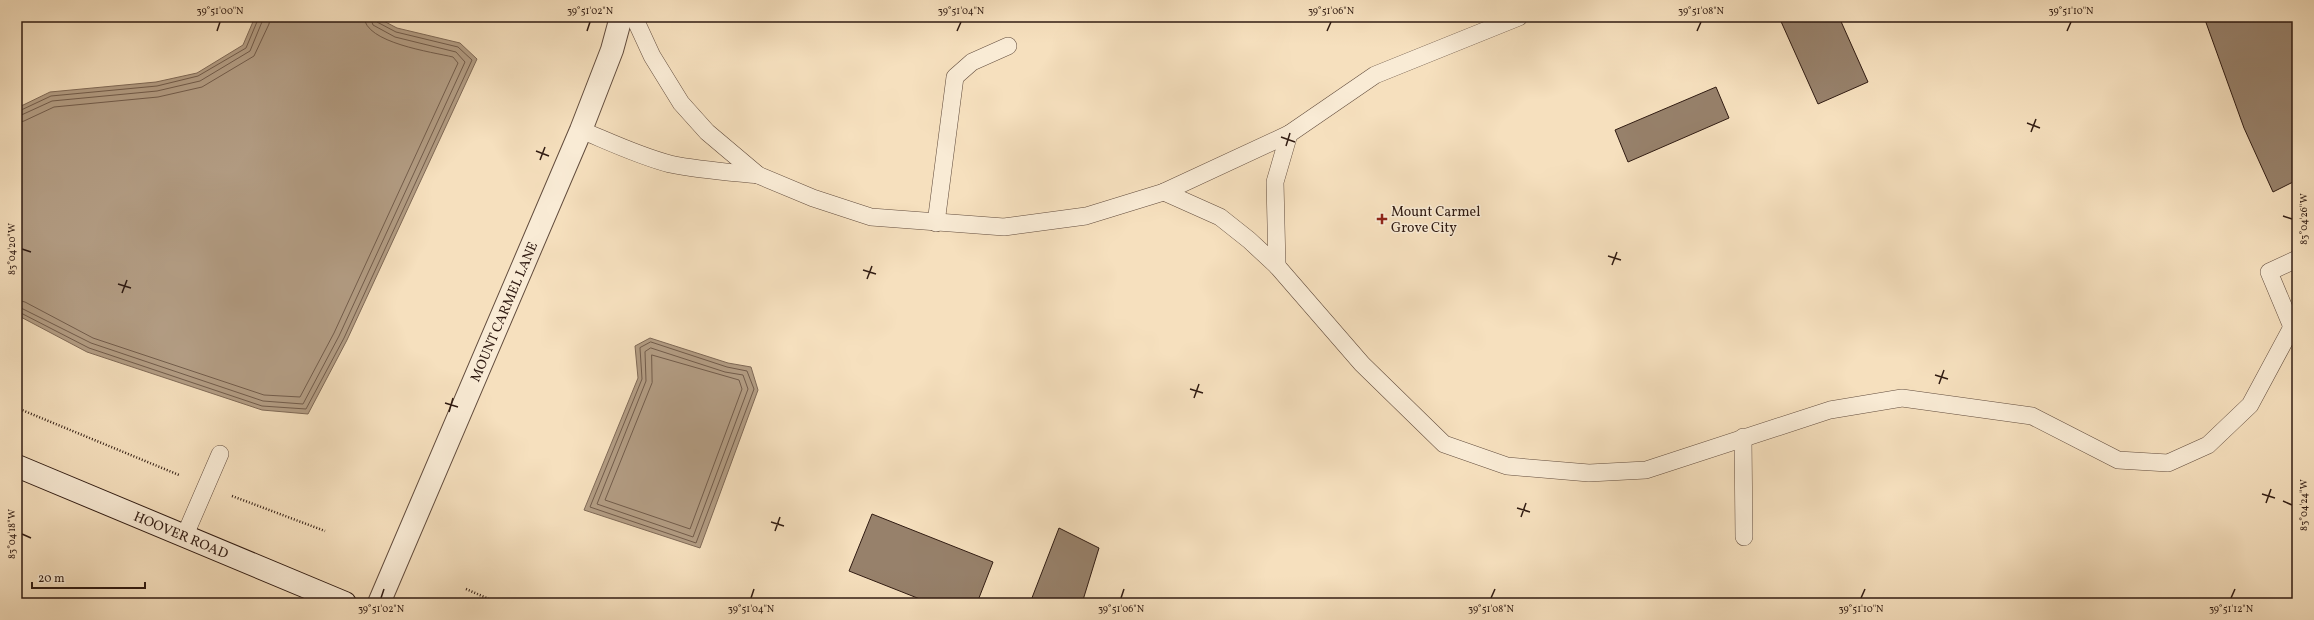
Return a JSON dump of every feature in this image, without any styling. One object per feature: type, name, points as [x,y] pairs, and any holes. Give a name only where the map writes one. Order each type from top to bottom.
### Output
[{"type":"street","name":"MOUNT CARMEL LANE","points":[[379,603],[581,130],[612,50],[621,17]]},
{"type":"street","name":"HOOVER ROAD","points":[[17,466],[345,603]]},
{"type":"lane","points":[[634,17],[652,56],[681,103],[707,132],[758,175],[813,198],[871,217],[936,223],[1011,226],[1086,216],[1164,192],[1289,134],[1375,75],[1519,17]]},
{"type":"lane","points":[[936,223],[955,76],[972,62],[1008,46]]},
{"type":"lane","points":[[581,130],[626,150],[669,163],[709,171],[758,175]]},
{"type":"lane","points":[[1277,266],[1275,182],[1289,134]]},
{"type":"lane","points":[[1164,192],[1220,217],[1250,240],[1277,266],[1362,364],[1444,444],[1507,466],[1589,473],[1646,470],[1830,410],[1902,398],[2032,416],[2118,460],[2168,463],[2208,445],[2250,405],[2294,327],[2269,272],[2297,259]]},
{"type":"lane","points":[[1743,438],[1744,537]]},
{"type":"lane","points":[[185,535],[220,454]]},
{"type":"path","points":[[17,408],[206,486],[325,531]]},
{"type":"path","points":[[466,589],[498,603]]},
{"type":"water","points":[[255,17],[376,17],[397,28],[460,43],[477,59],[347,340],[308,414],[262,410],[87,352],[17,315],[17,108],[50,92],[156,82],[197,73],[243,45]]},
{"type":"water","points":[[650,338],[728,363],[751,367],[758,390],[700,548],[584,510],[638,378],[635,346]]},
{"type":"building","points":[[1779,17],[1839,17],[1868,82],[1818,104]]},
{"type":"building","points":[[2204,17],[2297,17],[2297,180],[2273,192],[2244,128]]},
{"type":"building","points":[[1716,87],[1729,118],[1628,162],[1615,130]]},
{"type":"building","points":[[872,514],[993,562],[977,603],[930,603],[849,571]]},
{"type":"building","points":[[1059,528],[1099,548],[1083,600],[1090,603],[1030,603]]},
{"type":"place","name":"Mount Carmel Grove City","points":[[1382,219]]}]
